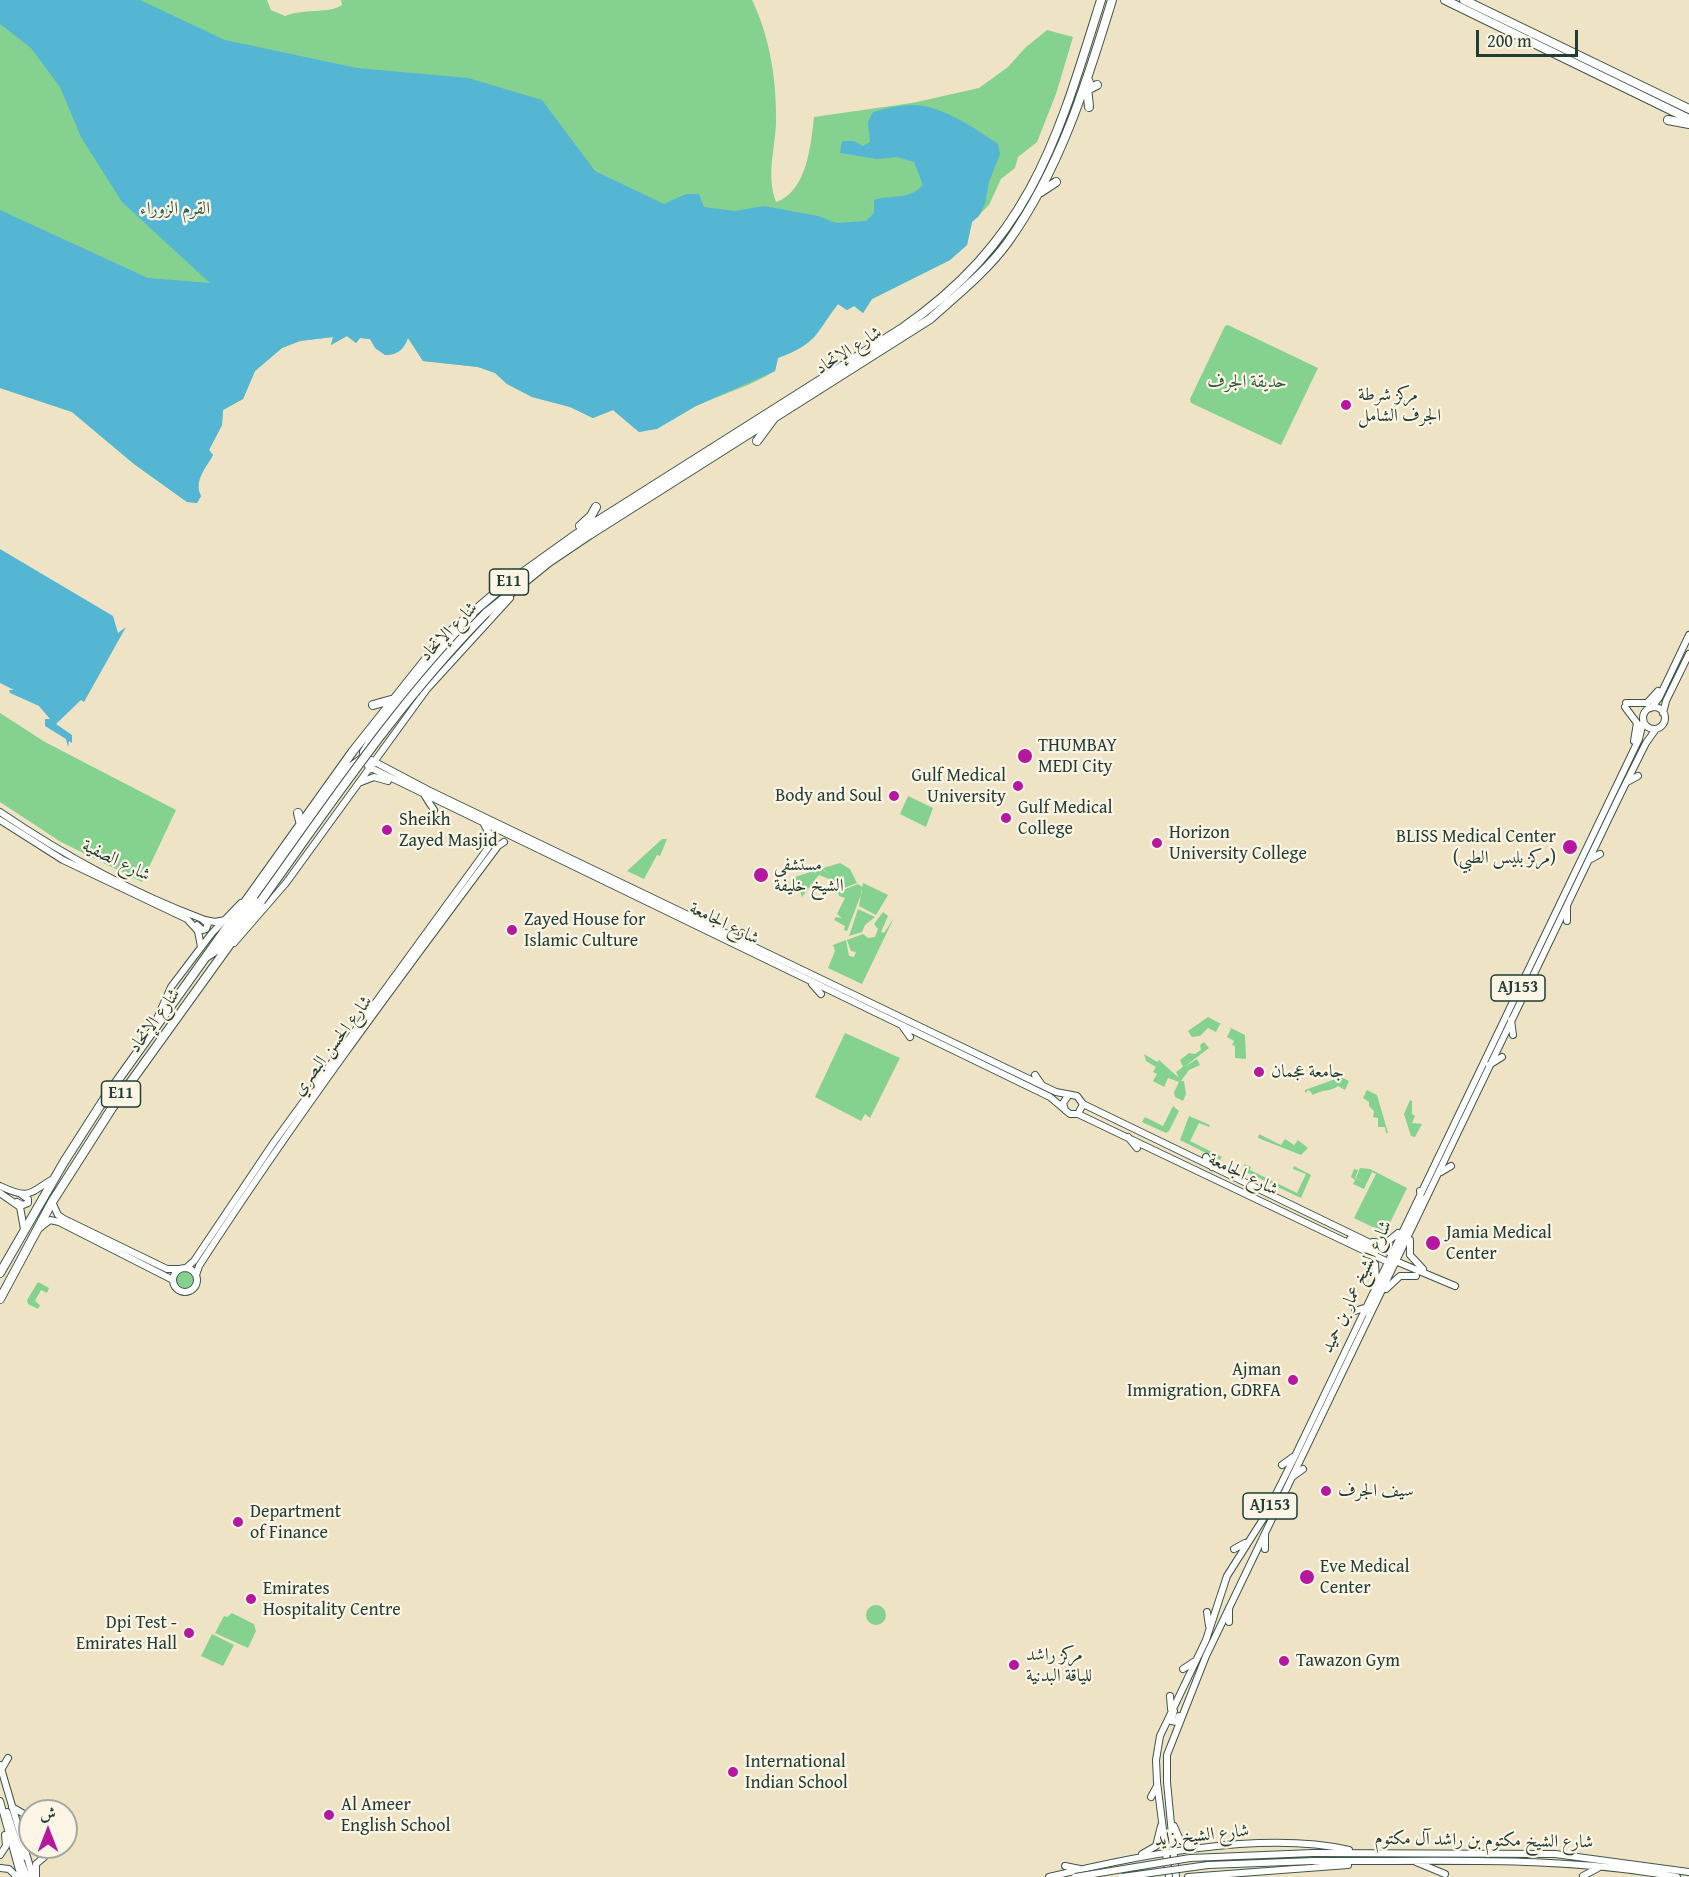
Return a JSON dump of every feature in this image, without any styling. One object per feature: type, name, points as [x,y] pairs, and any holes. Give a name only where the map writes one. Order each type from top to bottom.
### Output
[{"type":"highway","name":"شارع الإتحاد","points":[[0,1273],[24,1229],[105,1098],[334,776],[432,650],[473,611],[566,541],[901,329],[930,308],[966,276],[1007,227],[1040,174],[1070,100],[1101,0]]},
{"type":"highway","name":"شارع الإتحاد","points":[[0,1299],[52,1202],[153,1047],[408,700],[445,656],[486,613],[589,535],[952,303],[1008,242],[1038,195],[1062,147],[1087,82],[1112,0]]},
{"type":"highway","points":[[1445,0],[1689,122]]},
{"type":"highway","points":[[1464,0],[1689,109]]},
{"type":"highway","points":[[1087,82],[1091,88],[1096,84]]},
{"type":"highway","points":[[1087,82],[1089,106]]},
{"type":"highway","points":[[1668,120],[1689,122]]},
{"type":"highway","points":[[1038,195],[1056,182]]},
{"type":"highway","points":[[758,441],[778,413]]},
{"type":"highway","points":[[566,541],[591,516],[596,507]]},
{"type":"highway","points":[[347,770],[364,758],[368,744],[382,724],[422,671],[471,619],[473,611]]},
{"type":"highway","points":[[374,705],[391,700]]},
{"type":"highway","points":[[206,957],[221,947],[361,748],[382,724]]},
{"type":"highway","points":[[364,758],[375,766]]},
{"type":"highway","points":[[325,777],[334,776]]},
{"type":"highway","points":[[298,813],[301,825]]},
{"type":"highway","points":[[146,1073],[146,1064],[153,1047]]},
{"type":"main road","points":[[368,744],[369,753],[376,756],[437,677],[517,588]]},
{"type":"main road","points":[[1689,635],[1659,698],[1644,714],[1643,722],[1648,728],[1656,729],[1664,723],[1663,712],[1666,701],[1689,654]]},
{"type":"main road","points":[[1630,758],[1637,726],[1625,705],[1640,705],[1650,701],[1668,676]]},
{"type":"main road","points":[[1651,708],[1658,708],[1663,712]]},
{"type":"main road","name":"شارع الشيخ عمار بن حميد","points":[[1171,1864],[1167,1755],[1191,1692],[1229,1605],[1366,1320],[1383,1291],[1402,1228],[1581,852],[1641,736],[1643,722]]},
{"type":"main road","name":"شارع الشيخ عمار بن حميد","points":[[1171,1864],[1157,1785],[1158,1744],[1171,1709],[1209,1630],[1227,1576],[1265,1516],[1376,1283],[1412,1232],[1588,860],[1646,743],[1656,729]]},
{"type":"main road","points":[[227,947],[244,933],[286,883],[360,782],[375,766],[390,740]]},
{"type":"main road","points":[[384,750],[385,760],[392,771]]},
{"type":"main road","name":"شارع الجامعة","points":[[375,766],[392,771],[1042,1086],[1068,1096]]},
{"type":"main road","name":"شارع الجامعة","points":[[375,766],[397,782],[425,796],[1054,1099],[1064,1108]]},
{"type":"main road","points":[[347,770],[363,767],[360,782]]},
{"type":"main road","points":[[1626,783],[1638,776]]},
{"type":"main road","points":[[360,782],[374,777],[397,782]]},
{"type":"main road","points":[[1620,795],[1622,806]]},
{"type":"main road","points":[[425,796],[434,810]]},
{"type":"main road","points":[[1597,813],[1604,809]]},
{"type":"main road","name":"شارع الصفية","points":[[0,812],[65,853],[200,918],[212,922],[225,920]]},
{"type":"main road","name":"شارع الصفية","points":[[0,820],[63,860],[191,921]]},
{"type":"main road","points":[[495,822],[507,820]]},
{"type":"main road","name":"شارع الحسن البصري","points":[[196,1275],[199,1266],[247,1192],[491,850],[492,841],[484,824]]},
{"type":"main road","points":[[528,831],[533,840]]},
{"type":"main road","name":"شارع الحسن البصري","points":[[183,1268],[194,1262],[255,1168],[491,850],[504,842]]},
{"type":"main road","points":[[512,845],[529,847]]},
{"type":"main road","points":[[1588,860],[1600,854]]},
{"type":"main road","points":[[582,856],[586,865]]},
{"type":"main road","points":[[572,867],[577,877]]},
{"type":"main road","points":[[601,872],[609,868]]},
{"type":"main road","points":[[620,891],[640,896],[644,893]]},
{"type":"main road","points":[[153,1029],[169,990],[201,947],[248,898]]},
{"type":"main road","points":[[661,901],[669,898]]},
{"type":"main road","points":[[639,907],[649,904]]},
{"type":"main road","points":[[1567,905],[1567,921]]},
{"type":"main road","points":[[191,921],[205,930],[207,923],[200,918]]},
{"type":"main road","points":[[191,921],[200,935],[201,947]]},
{"type":"main road","points":[[742,933],[750,944]]},
{"type":"main road","points":[[776,973],[786,970]]},
{"type":"main road","points":[[812,983],[821,994]]},
{"type":"main road","points":[[852,994],[864,992]]},
{"type":"main road","points":[[1522,999],[1533,992]]},
{"type":"main road","points":[[863,1007],[886,1014],[890,1011]]},
{"type":"main road","points":[[905,1012],[910,1021]]},
{"type":"main road","points":[[1511,1020],[1513,1035]]},
{"type":"main road","points":[[902,1027],[910,1037]]},
{"type":"main road","points":[[933,1049],[945,1047]]},
{"type":"main road","points":[[968,1049],[978,1047]]},
{"type":"main road","points":[[968,1058],[973,1068]]},
{"type":"main road","points":[[1489,1066],[1502,1058]]},
{"type":"main road","points":[[1035,1075],[1042,1086]]},
{"type":"main road","points":[[314,1097],[312,1095],[317,1083]]},
{"type":"main road","points":[[1068,1096],[1077,1096],[1083,1104],[1078,1114],[1070,1114],[1064,1108],[1064,1100],[1068,1096]]},
{"type":"main road","points":[[304,1110],[308,1100],[306,1098]]},
{"type":"main road","name":"شارع الجامعة","points":[[1083,1104],[1212,1167],[1242,1179],[1359,1238],[1393,1259]]},
{"type":"main road","name":"شارع الجامعة","points":[[1078,1114],[1359,1248],[1393,1259]]},
{"type":"main road","points":[[1462,1124],[1464,1135]]},
{"type":"main road","points":[[1134,1130],[1145,1128]]},
{"type":"main road","points":[[1126,1135],[1137,1148]]},
{"type":"main road","points":[[1206,1157],[1212,1167]]},
{"type":"main road","points":[[1440,1172],[1451,1166]]},
{"type":"main road","points":[[20,1194],[34,1192],[56,1177]]},
{"type":"main road","points":[[0,1186],[28,1199],[27,1205],[0,1193]]},
{"type":"main road","points":[[1227,1190],[1240,1190]]},
{"type":"main road","points":[[1366,1320],[1421,1200],[1420,1190]]},
{"type":"main road","points":[[14,1200],[23,1214],[24,1229]]},
{"type":"main road","points":[[35,1232],[50,1220],[59,1222],[173,1280],[178,1290],[188,1292],[196,1286],[196,1275],[183,1268],[167,1269],[64,1219],[58,1215],[52,1202]]},
{"type":"main road","points":[[1288,1204],[1297,1202]]},
{"type":"main road","points":[[1269,1204],[1271,1212]]},
{"type":"main road","points":[[1326,1215],[1332,1224]]},
{"type":"main road","points":[[1319,1228],[1329,1229],[1455,1286]]},
{"type":"main road","points":[[1359,1238],[1386,1243],[1402,1228]]},
{"type":"main road","points":[[1412,1232],[1410,1255],[1423,1269]]},
{"type":"main road","points":[[1359,1248],[1375,1264],[1376,1283]]},
{"type":"main road","points":[[173,1280],[183,1268]]},
{"type":"main road","points":[[1383,1291],[1400,1276],[1416,1276]]},
{"type":"main road","points":[[1355,1311],[1364,1308]]},
{"type":"main road","points":[[1361,1333],[1364,1345]]},
{"type":"main road","points":[[1333,1357],[1343,1352]]},
{"type":"main road","points":[[1327,1371],[1330,1381]]},
{"type":"main road","points":[[1338,1380],[1348,1375]]},
{"type":"main road","points":[[1313,1401],[1317,1408]]},
{"type":"main road","points":[[1320,1416],[1323,1427]]},
{"type":"main road","points":[[1282,1465],[1296,1454]]},
{"type":"main road","points":[[1292,1477],[1303,1469]]},
{"type":"main road","points":[[1265,1532],[1265,1549]]},
{"type":"main road","points":[[1234,1550],[1248,1542]]},
{"type":"main road","points":[[1219,1599],[1236,1574],[1238,1577],[1232,1591],[1233,1597]]},
{"type":"main road","points":[[1229,1605],[1229,1622]]},
{"type":"main road","points":[[1207,1612],[1209,1630]]},
{"type":"main road","points":[[1183,1669],[1196,1661]]},
{"type":"main road","points":[[1182,1689],[1182,1696],[1171,1719],[1173,1722],[1178,1720],[1186,1697],[1191,1692]]},
{"type":"main road","points":[[1170,1696],[1171,1709]]},
{"type":"main road","points":[[8,1758],[1,1767],[18,1830]]},
{"type":"main road","points":[[1151,1797],[1157,1785]]},
{"type":"main road","points":[[0,1804],[19,1877]]},
{"type":"main road","points":[[0,1804],[18,1849]]},
{"type":"main road","points":[[12,1807],[18,1810]]},
{"type":"main road","points":[[0,1816],[6,1843],[0,1855]]},
{"type":"main road","points":[[1123,1860],[1148,1852],[1156,1846],[1162,1816]]},
{"type":"main road","points":[[1170,1818],[1183,1843],[1204,1849]]},
{"type":"main road","points":[[15,1821],[18,1825]]},
{"type":"main road","name":"شارع الشيخ زايد","points":[[1049,1877],[1142,1857],[1171,1864],[1192,1851],[1204,1849],[1302,1845],[1334,1847],[1358,1853]]},
{"type":"main road","name":"شارع الشيخ مكتوم بن راشد آل مكتوم","points":[[1075,1877],[1190,1858],[1313,1853],[1555,1854],[1689,1872]]},
{"type":"main road","points":[[15,1855],[21,1858],[27,1877]]},
{"type":"main road","points":[[1142,1857],[1160,1859],[1187,1874],[1366,1861]]},
{"type":"main road","points":[[27,1859],[35,1877]]},
{"type":"main road","points":[[35,1877],[36,1864],[40,1859]]},
{"type":"main road","points":[[1160,1859],[1164,1866],[1171,1864]]},
{"type":"main road","name":"شارع الشيخ مكتوم بن راشد آل مكتوم","points":[[1122,1877],[1208,1865],[1313,1861],[1523,1861],[1602,1866],[1677,1877]]},
{"type":"main road","points":[[1416,1861],[1445,1874]]},
{"type":"main road","points":[[1065,1866],[1081,1869]]},
{"type":"main road","points":[[1583,1876],[1602,1866]]},
{"type":"main road","points":[[0,1868],[9,1869],[19,1877]]},
{"type":"main road","points":[[1275,1869],[1287,1875]]},
{"type":"main road","points":[[1190,1877],[1207,1874]]},
{"type":"green space","name":"القرم الزوراء","points":[[0,0],[267,0],[271,10],[285,16],[337,8],[342,5],[341,0],[752,0],[768,44],[774,76],[776,123],[771,172],[776,202],[786,197],[801,178],[809,153],[814,117],[912,103],[979,88],[1008,67],[1025,48],[1047,30],[1073,37],[1056,94],[1037,142],[1018,157],[1015,168],[1001,179],[989,205],[972,222],[967,245],[950,260],[872,299],[863,313],[854,306],[847,310],[838,304],[814,337],[791,353],[778,358],[775,371],[766,376],[698,405],[664,424],[639,432],[613,410],[593,418],[570,407],[532,397],[507,384],[495,373],[478,367],[423,361],[408,338],[400,351],[385,355],[370,339],[360,338],[356,343],[347,336],[331,345],[333,337],[300,341],[282,348],[255,371],[243,399],[223,410],[222,425],[209,450],[213,455],[200,479],[201,496],[197,503],[187,502],[134,464],[72,412],[0,388]]},
{"type":"green space","name":"حديقة الجرف","points":[[1228,325],[1318,368],[1281,445],[1191,403],[1190,399],[1225,326]]},
{"type":"green space","points":[[0,713],[45,742],[176,810],[142,882],[61,842],[0,802]]},
{"type":"green space","points":[[908,796],[933,808],[926,827],[900,814]]},
{"type":"green space","points":[[662,839],[667,839],[660,856],[657,855],[644,879],[627,871]]},
{"type":"green space","points":[[840,863],[850,869],[857,883],[839,890],[836,888],[839,883],[819,875],[802,897],[795,877],[822,868],[830,876],[823,868]]},
{"type":"green space","points":[[863,883],[888,895],[876,915],[859,906]]},
{"type":"green space","points":[[858,884],[862,887],[862,892],[847,931],[844,930],[845,926],[834,920],[836,917],[842,918],[837,914],[845,898],[839,896],[838,892]]},
{"type":"green space","points":[[858,909],[875,917],[865,925],[862,932],[849,936]]},
{"type":"green space","points":[[883,912],[888,916],[881,932],[884,933],[894,918],[862,984],[828,968],[835,951],[833,945],[846,940],[849,956],[854,957],[856,952],[851,951],[847,940],[863,934],[868,938],[875,937],[878,929],[874,924]]},
{"type":"green space","points":[[1208,1017],[1223,1025],[1220,1024],[1216,1032],[1208,1028],[1200,1036],[1192,1037],[1188,1031]]},
{"type":"green space","points":[[1229,1027],[1245,1035],[1246,1059],[1235,1058],[1235,1046],[1232,1045],[1234,1041],[1227,1037],[1231,1029]]},
{"type":"green space","points":[[845,1033],[900,1058],[870,1118],[865,1114],[861,1121],[815,1097]]},
{"type":"green space","points":[[1204,1042],[1209,1048],[1184,1067],[1197,1059],[1200,1065],[1189,1070],[1181,1081],[1184,1081],[1186,1094],[1183,1101],[1175,1097],[1174,1092],[1179,1082],[1168,1078],[1164,1087],[1153,1081],[1157,1074],[1153,1072],[1156,1067],[1146,1061],[1144,1054],[1157,1062],[1159,1060],[1179,1078],[1176,1072],[1183,1067],[1180,1060],[1189,1053],[1195,1054],[1201,1050],[1200,1045]]},
{"type":"green space","points":[[1341,1077],[1349,1081],[1345,1090],[1338,1086],[1313,1095],[1309,1090],[1305,1093],[1305,1090]]},
{"type":"green space","points":[[1367,1090],[1377,1095],[1388,1133],[1385,1127],[1378,1127],[1378,1118],[1373,1117],[1374,1111],[1369,1106],[1369,1102],[1363,1098]]},
{"type":"green space","points":[[1410,1100],[1412,1101],[1412,1114],[1415,1116],[1412,1123],[1422,1124],[1415,1137],[1411,1136],[1404,1114]]},
{"type":"green space","points":[[1173,1106],[1179,1111],[1166,1133],[1142,1122],[1145,1117],[1163,1126]]},
{"type":"green space","points":[[1189,1116],[1210,1125],[1209,1127],[1199,1123],[1190,1141],[1222,1157],[1220,1160],[1180,1140]]},
{"type":"green space","points":[[1259,1134],[1281,1145],[1285,1139],[1294,1145],[1292,1148],[1298,1140],[1308,1148],[1301,1155],[1258,1138]]},
{"type":"green space","points":[[1244,1164],[1251,1167],[1250,1170],[1297,1193],[1306,1174],[1293,1169],[1294,1166],[1311,1175],[1301,1198],[1246,1172]]},
{"type":"green space","points":[[1360,1168],[1370,1169],[1407,1188],[1385,1233],[1354,1218],[1376,1174],[1372,1172],[1364,1189],[1353,1184],[1355,1180],[1351,1177],[1354,1169],[1358,1170],[1355,1178],[1362,1181],[1356,1178]]},
{"type":"green space","points":[[184,1269],[191,1272],[194,1279],[191,1286],[184,1289],[177,1286],[174,1279],[177,1272]]},
{"type":"green space","points":[[38,1282],[49,1288],[47,1293],[41,1290],[35,1301],[40,1305],[38,1309],[28,1304],[27,1300]]},
{"type":"green space","points":[[876,1605],[883,1608],[886,1615],[883,1622],[876,1625],[869,1622],[866,1615],[869,1608]]},
{"type":"green space","points":[[232,1613],[254,1624],[256,1631],[248,1648],[215,1633],[224,1616],[227,1617]]},
{"type":"green space","points":[[212,1634],[234,1645],[223,1666],[201,1656]]},
{"type":"water","name":"القرم الزوراء","points":[[0,0],[140,0],[225,40],[357,68],[468,78],[542,100],[595,171],[664,204],[686,194],[699,194],[704,207],[735,211],[764,206],[818,216],[836,223],[866,221],[874,213],[874,200],[906,195],[923,185],[914,162],[897,157],[877,159],[840,153],[842,141],[854,141],[863,146],[870,142],[868,122],[873,112],[900,106],[928,107],[955,118],[998,144],[1000,154],[989,182],[985,204],[979,216],[972,222],[967,245],[950,260],[872,299],[863,313],[854,306],[847,310],[838,304],[814,337],[801,348],[778,358],[775,371],[696,406],[657,429],[639,432],[613,410],[593,418],[570,407],[532,397],[507,384],[495,373],[478,367],[423,361],[408,338],[400,351],[385,355],[375,348],[370,339],[360,338],[356,343],[347,336],[331,345],[333,337],[300,341],[282,348],[255,371],[243,399],[223,410],[222,425],[209,450],[213,455],[200,479],[201,496],[197,503],[187,502],[134,464],[72,412],[0,388],[0,210],[148,278],[210,283],[122,202],[81,137],[60,87],[31,48],[0,24]]},
{"type":"water","points":[[0,549],[113,616],[118,633],[126,627],[84,702],[81,700],[56,724],[72,735],[72,743],[69,741],[68,747],[66,739],[45,726],[45,719],[50,719],[39,706],[10,693],[9,690],[14,690],[0,683]]},
{"type":"place","name":"مركز شرطة الجرف الشامل","points":[[1346,405]]},
{"type":"place","name":"THUMBAY MEDI City","points":[[1025,756]]},
{"type":"place","name":"Gulf Medical University","points":[[1018,786]]},
{"type":"place","name":"Body and Soul","points":[[894,796]]},
{"type":"place","name":"Gulf Medical College","points":[[1006,818]]},
{"type":"place","name":"Sheikh Zayed Masjid","points":[[387,830]]},
{"type":"place","name":"Horizon University College","points":[[1157,843]]},
{"type":"place","name":"BLISS Medical Center (مركز بليس الطبي)","points":[[1570,847]]},
{"type":"place","name":"مستشفى الشيخ خليفة","points":[[761,875]]},
{"type":"place","name":"Zayed House for Islamic Culture","points":[[512,930]]},
{"type":"place","name":"جامعة عجمان","points":[[1259,1072]]},
{"type":"place","name":"Jamia Medical Center","points":[[1433,1243]]},
{"type":"place","name":"Ajman Immigration, GDRFA","points":[[1293,1380]]},
{"type":"place","name":"سيف الجرف","points":[[1326,1491]]},
{"type":"place","name":"Department of Finance","points":[[238,1522]]},
{"type":"place","name":"Eve Medical Center","points":[[1307,1577]]},
{"type":"place","name":"Emirates Hospitality Centre","points":[[251,1599]]},
{"type":"place","name":"Dpi Test - Emirates Hall","points":[[189,1633]]},
{"type":"place","name":"Tawazon Gym","points":[[1284,1661]]},
{"type":"place","name":"مركز راشد للياقة البدنية","points":[[1014,1665]]},
{"type":"place","name":"International Indian School","points":[[733,1772]]},
{"type":"place","name":"Al Ameer English School","points":[[329,1815]]}]
